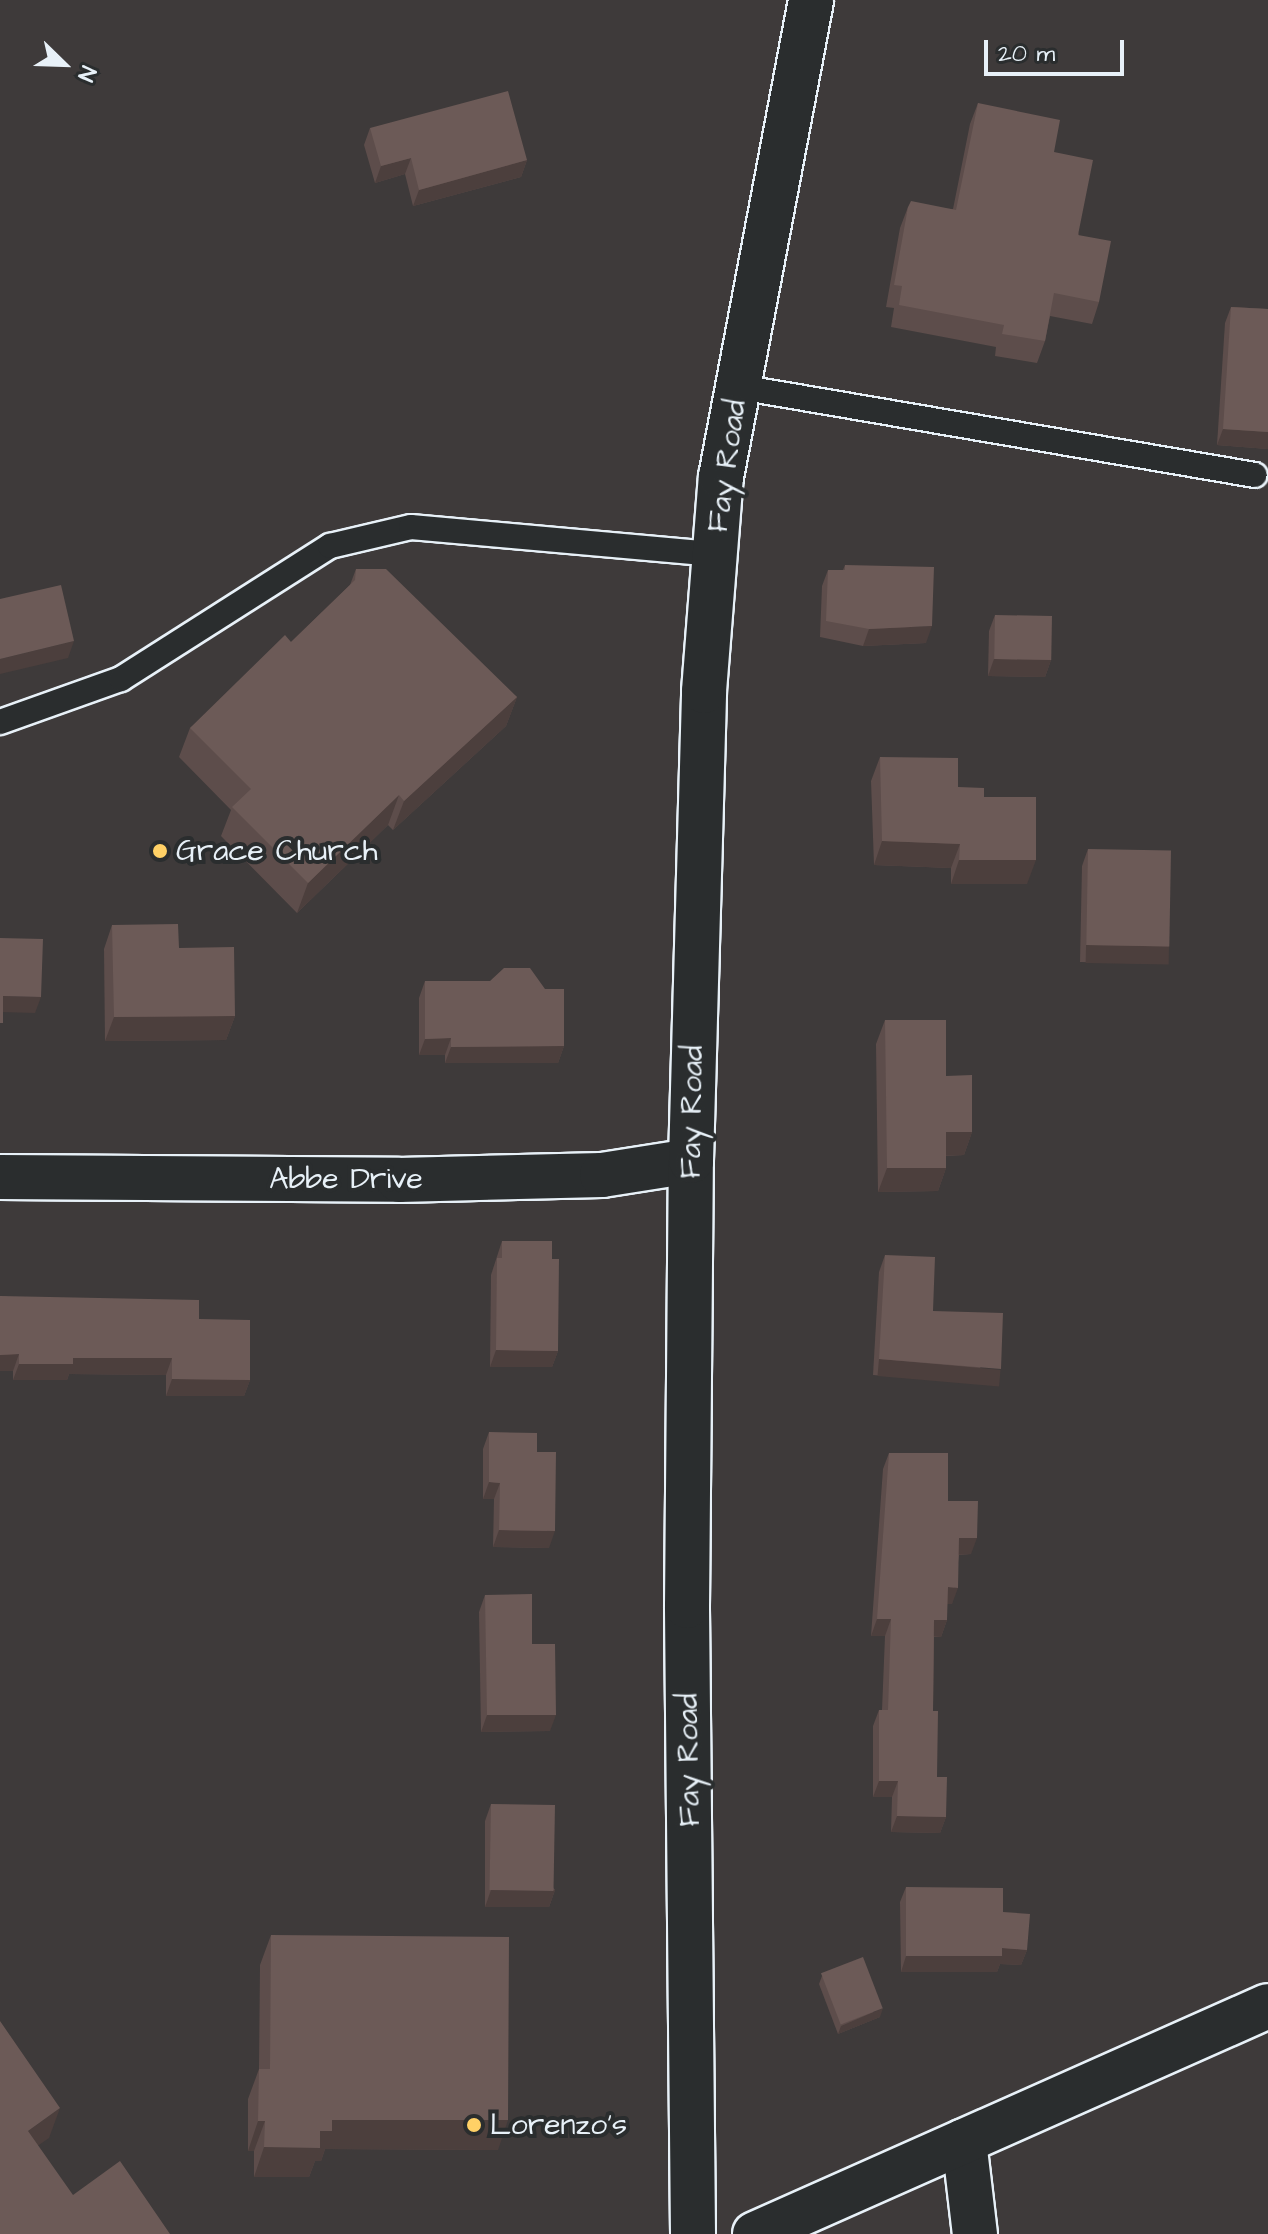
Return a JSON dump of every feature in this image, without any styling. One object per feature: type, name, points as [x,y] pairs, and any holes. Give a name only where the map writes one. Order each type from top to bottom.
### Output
[{"type":"street","name":"Fay Road","points":[[693,2234],[687,1606],[691,1161],[704,691],[721,477],[811,0]]},
{"type":"street","name":"Abbe Drive","points":[[0,1177],[399,1180],[602,1175],[691,1161]]},
{"type":"street","points":[[755,2234],[1268,2006]]},
{"type":"street","points":[[964,2141],[975,2234]]},
{"type":"lane","points":[[739,387],[1255,475]]},
{"type":"lane","points":[[0,722],[121,679],[330,546],[411,527],[715,554]]},
{"type":"building","points":[[508,91],[527,160],[419,190],[411,158],[381,166],[370,128]]},
{"type":"building","points":[[978,103],[1060,120],[1054,152],[1093,160],[1078,235],[1111,241],[1099,302],[1054,293],[1045,341],[1002,334],[1004,325],[899,305],[902,286],[894,285],[908,207],[911,201],[956,210]]},
{"type":"building","points":[[1231,307],[1268,309],[1268,432],[1223,429]]},
{"type":"building","points":[[845,565],[934,567],[932,626],[869,629],[826,621],[828,570],[845,570]]},
{"type":"building","points":[[356,569],[386,569],[517,697],[404,801],[399,795],[308,883],[232,807],[251,789],[190,728],[285,635],[291,642],[355,580]]},
{"type":"building","points":[[61,585],[74,641],[0,659],[0,599]]},
{"type":"building","points":[[995,615],[1052,616],[1051,660],[994,659]]},
{"type":"building","points":[[880,757],[958,758],[958,787],[984,788],[984,797],[1036,797],[1036,860],[959,860],[960,844],[882,841]]},
{"type":"building","points":[[1088,849],[1171,850],[1169,946],[1086,945]]},
{"type":"building","points":[[178,924],[179,948],[234,947],[235,1016],[114,1017],[112,925]]},
{"type":"building","points":[[0,938],[43,939],[41,997],[3,996],[3,1023],[0,1023]]},
{"type":"building","points":[[504,968],[530,968],[545,989],[564,989],[564,1046],[451,1047],[451,1038],[425,1039],[425,981],[490,981]]},
{"type":"building","points":[[885,1020],[946,1020],[946,1076],[972,1075],[972,1132],[946,1132],[946,1168],[887,1168]]},
{"type":"building","points":[[502,1241],[552,1241],[552,1259],[559,1259],[558,1351],[496,1350],[497,1258],[502,1258]]},
{"type":"building","points":[[885,1255],[935,1257],[933,1311],[1003,1313],[1001,1369],[879,1359]]},
{"type":"building","points":[[0,1296],[199,1300],[199,1319],[250,1320],[250,1380],[172,1379],[172,1358],[73,1358],[73,1364],[19,1364],[19,1354],[0,1355]]},
{"type":"building","points":[[489,1432],[537,1433],[537,1452],[556,1452],[555,1531],[499,1530],[500,1483],[489,1482]]},
{"type":"building","points":[[889,1453],[948,1453],[948,1501],[978,1501],[977,1538],[959,1538],[958,1588],[948,1587],[947,1620],[934,1620],[933,1711],[938,1711],[937,1777],[947,1777],[946,1817],[897,1816],[898,1781],[879,1781],[879,1710],[888,1710],[891,1619],[877,1619]]},
{"type":"building","points":[[532,1594],[532,1644],[555,1644],[556,1715],[487,1715],[485,1595]]},
{"type":"building","points":[[491,1804],[555,1805],[553,1891],[489,1890]]},
{"type":"building","points":[[906,1887],[1003,1888],[1003,1912],[1030,1914],[1027,1950],[1002,1948],[1002,1956],[906,1956]]},
{"type":"building","points":[[271,1935],[509,1937],[508,2120],[332,2120],[332,2131],[320,2131],[320,2148],[264,2147],[265,2121],[258,2121],[259,2069],[270,2069]]},
{"type":"building","points":[[863,1957],[883,2008],[841,2024],[821,1973]]},
{"type":"building","points":[[0,2021],[60,2108],[28,2131],[73,2195],[120,2161],[170,2234],[0,2234]]},
{"type":"place","name":"Grace Church","points":[[160,851]]},
{"type":"place","name":"Lorenzo's","points":[[474,2125]]}]
